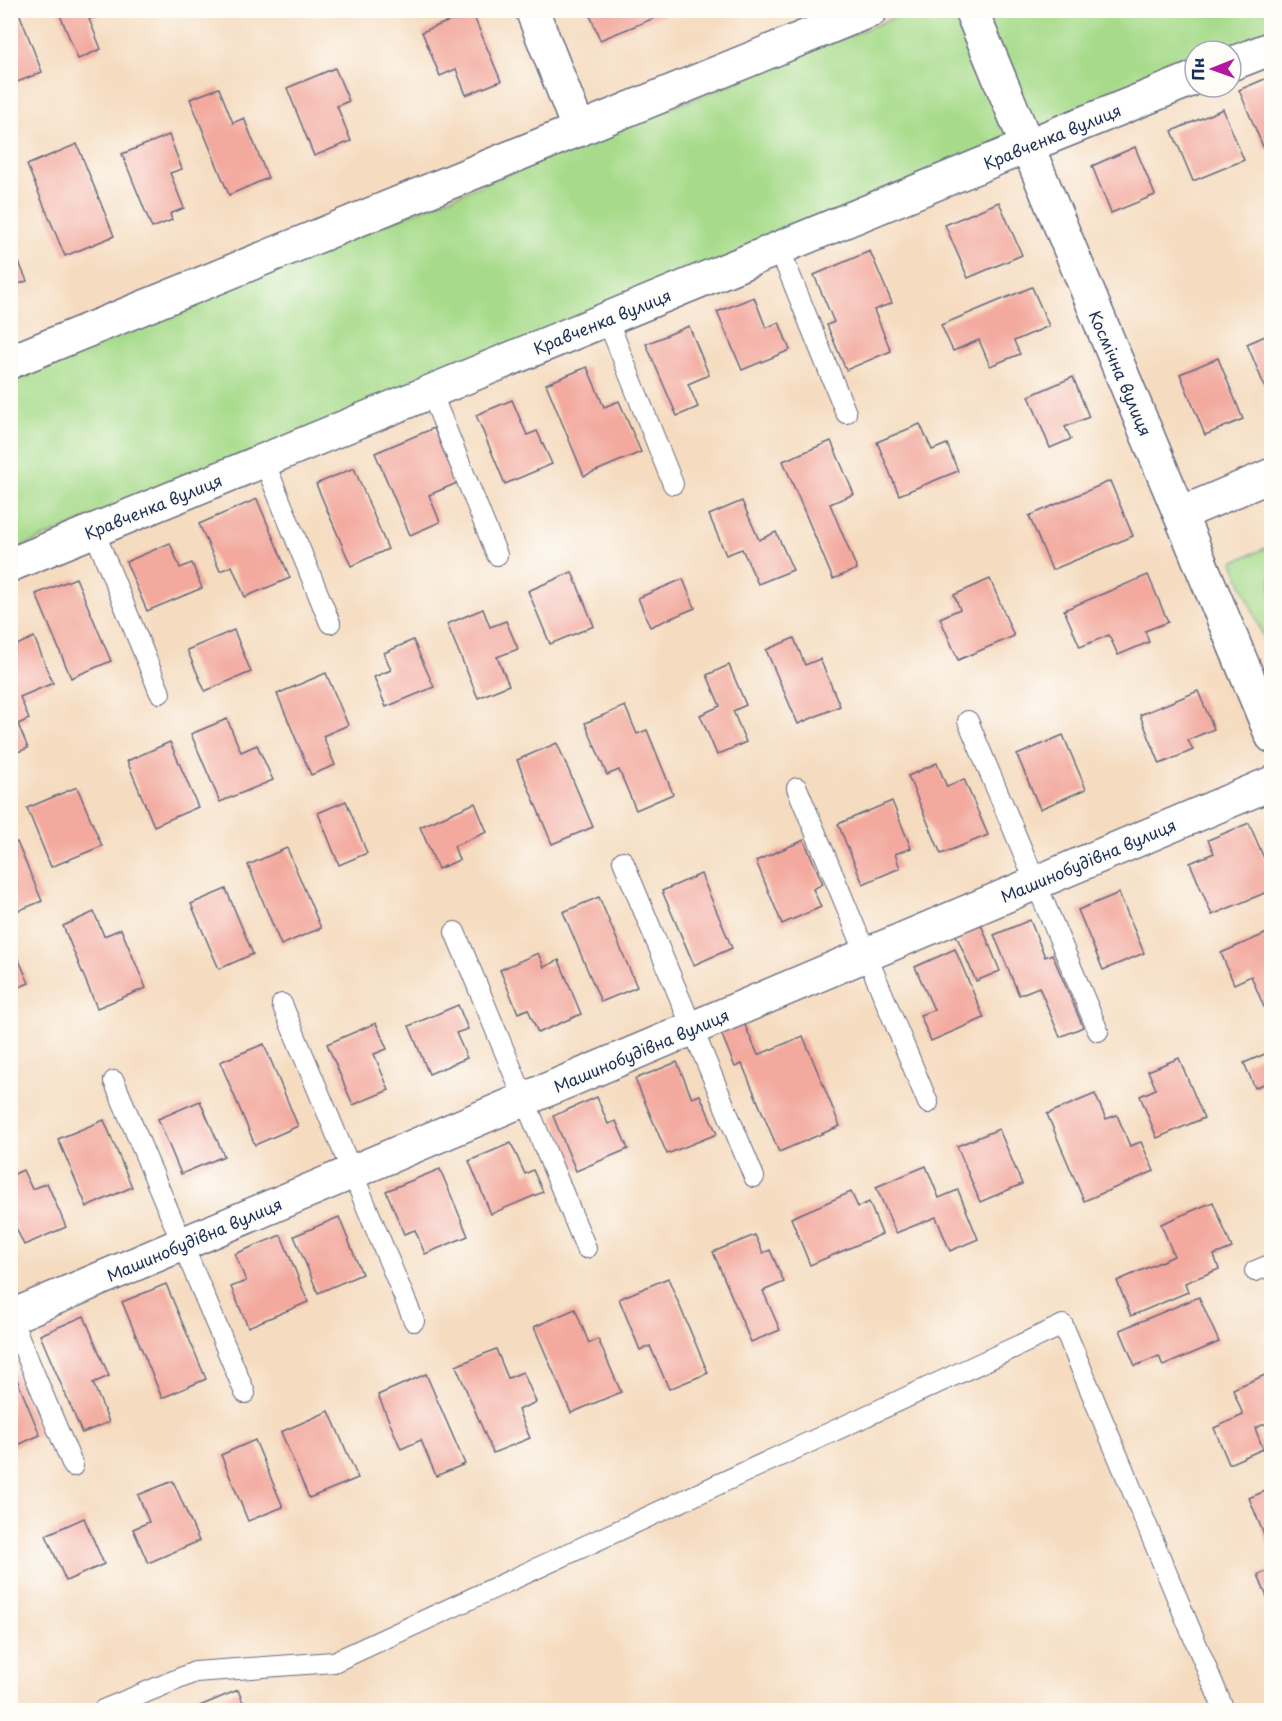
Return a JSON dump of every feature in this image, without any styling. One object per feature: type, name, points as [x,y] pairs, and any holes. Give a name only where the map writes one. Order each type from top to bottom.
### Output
[{"type":"street","points":[[532,10],[579,130]]},
{"type":"street","points":[[10,362],[871,10]]},
{"type":"street","name":"Космічна вулиця","points":[[971,10],[1272,736]]},
{"type":"street","points":[[1243,59],[1272,48]]},
{"type":"street","name":"Кравченка вулиця","points":[[10,565],[1183,83]]},
{"type":"street","points":[[1180,514],[1272,475]]},
{"type":"street","name":"Машинобудівна вулиця","points":[[11,1316],[1272,783]]},
{"type":"lane","points":[[779,248],[846,413]]},
{"type":"lane","points":[[607,319],[673,484]]},
{"type":"lane","points":[[431,392],[497,555]]},
{"type":"lane","points":[[264,461],[330,623]]},
{"type":"lane","points":[[94,531],[160,693]]},
{"type":"lane","points":[[968,721],[1098,1031]]},
{"type":"lane","points":[[797,788],[928,1103]]},
{"type":"lane","points":[[623,861],[754,1177]]},
{"type":"lane","points":[[455,932],[586,1248]]},
{"type":"lane","points":[[282,1004],[414,1321]]},
{"type":"lane","points":[[114,1081],[245,1393]]},
{"type":"lane","points":[[11,1316],[73,1466]]},
{"type":"lane","points":[[103,1710],[195,1672],[334,1662],[1063,1325],[1224,1710]]},
{"type":"green space","points":[[910,11],[1271,11],[1271,35],[1243,46],[1243,39],[1183,39],[1183,71],[11,551],[11,376]]},
{"type":"green space","points":[[1271,546],[1271,656],[1233,562]]},
{"type":"building","points":[[10,10],[18,10],[42,72],[10,85]]},
{"type":"building","points":[[58,10],[102,10],[103,13],[89,19],[101,49],[78,59]]},
{"type":"building","points":[[588,10],[672,10],[672,11],[600,40]]},
{"type":"building","points":[[472,12],[501,81],[466,95],[456,69],[440,76],[422,32]]},
{"type":"building","points":[[335,68],[349,101],[337,106],[351,141],[314,156],[287,88]]},
{"type":"building","points":[[1272,76],[1272,146],[1264,149],[1243,99],[1243,88]]},
{"type":"building","points":[[219,88],[233,123],[244,118],[268,178],[229,195],[190,99]]},
{"type":"building","points":[[1223,109],[1244,160],[1193,181],[1172,131]]},
{"type":"building","points":[[169,135],[182,169],[170,173],[184,208],[170,214],[172,220],[152,228],[122,154]]},
{"type":"building","points":[[77,144],[114,236],[65,256],[27,165]]},
{"type":"building","points":[[1135,147],[1155,195],[1111,213],[1092,166]]},
{"type":"building","points":[[999,202],[1022,255],[968,278],[945,225]]},
{"type":"building","points":[[10,241],[27,281],[10,287]]},
{"type":"building","points":[[870,251],[892,303],[874,310],[891,351],[846,370],[827,325],[834,322],[814,275]]},
{"type":"building","points":[[1032,287],[1049,326],[1014,341],[1020,354],[990,366],[979,340],[953,351],[941,325]]},
{"type":"building","points":[[754,297],[766,328],[779,322],[790,350],[742,370],[717,312]]},
{"type":"building","points":[[689,326],[709,375],[688,384],[698,407],[677,416],[646,344]]},
{"type":"building","points":[[1272,333],[1272,402],[1271,402],[1247,344]]},
{"type":"building","points":[[1218,358],[1243,419],[1205,435],[1180,374]]},
{"type":"building","points":[[587,367],[604,407],[619,401],[641,452],[584,476],[546,384]]},
{"type":"building","points":[[1073,377],[1089,417],[1065,427],[1071,439],[1050,448],[1029,396]]},
{"type":"building","points":[[512,400],[527,435],[537,431],[552,464],[505,484],[476,415]]},
{"type":"building","points":[[920,424],[932,450],[947,444],[958,471],[899,495],[877,442]]},
{"type":"building","points":[[434,428],[457,483],[429,495],[440,522],[410,535],[375,453]]},
{"type":"building","points":[[831,441],[854,494],[830,504],[857,569],[833,579],[783,461]]},
{"type":"building","points":[[354,468],[388,549],[351,566],[316,484]]},
{"type":"building","points":[[1110,481],[1133,536],[1052,570],[1029,516]]},
{"type":"building","points":[[257,499],[290,578],[245,597],[232,566],[220,571],[199,524]]},
{"type":"building","points":[[742,501],[759,540],[776,532],[793,570],[758,584],[742,549],[726,555],[709,515]]},
{"type":"building","points":[[170,543],[180,568],[192,563],[202,588],[147,611],[126,562]]},
{"type":"building","points":[[572,572],[594,626],[550,644],[528,591]]},
{"type":"building","points":[[1148,575],[1168,622],[1145,631],[1149,642],[1118,655],[1109,635],[1080,647],[1064,610]]},
{"type":"building","points":[[76,578],[111,661],[71,678],[36,594]]},
{"type":"building","points":[[683,579],[695,608],[650,627],[638,598]]},
{"type":"building","points":[[990,579],[1014,636],[958,660],[940,618],[960,609],[954,595]]},
{"type":"building","points":[[483,609],[490,627],[506,621],[518,649],[497,657],[509,685],[478,698],[447,624]]},
{"type":"building","points":[[10,630],[17,645],[34,637],[53,683],[20,697],[29,719],[18,724],[28,748],[10,755]]},
{"type":"building","points":[[234,630],[251,672],[205,691],[187,650]]},
{"type":"building","points":[[794,638],[805,665],[820,659],[840,706],[798,724],[766,650]]},
{"type":"building","points":[[413,640],[434,687],[386,707],[374,677],[391,670],[384,653]]},
{"type":"building","points":[[729,665],[746,705],[733,711],[746,742],[717,755],[700,715],[720,706],[707,675]]},
{"type":"building","points":[[326,673],[348,725],[323,736],[335,765],[311,775],[277,694]]},
{"type":"building","points":[[1198,691],[1214,729],[1188,740],[1193,750],[1160,764],[1140,715]]},
{"type":"building","points":[[625,706],[637,734],[647,730],[673,794],[636,810],[619,770],[607,775],[585,723]]},
{"type":"building","points":[[227,719],[241,752],[257,745],[273,780],[220,802],[191,734]]},
{"type":"building","points":[[1063,735],[1086,789],[1040,809],[1017,755]]},
{"type":"building","points":[[170,742],[198,807],[154,826],[127,761]]},
{"type":"building","points":[[557,743],[593,827],[552,844],[517,760]]},
{"type":"building","points":[[937,763],[947,787],[964,779],[988,835],[941,854],[908,776]]},
{"type":"building","points":[[77,787],[102,846],[51,867],[27,808]]},
{"type":"building","points":[[346,801],[367,853],[339,865],[318,813]]},
{"type":"building","points":[[892,801],[911,848],[895,854],[900,868],[863,884],[838,824]]},
{"type":"building","points":[[475,803],[487,832],[454,846],[459,860],[438,869],[420,827]]},
{"type":"building","points":[[1249,823],[1272,877],[1272,890],[1212,915],[1190,863],[1214,853],[1208,840]]},
{"type":"building","points":[[804,840],[823,884],[813,889],[821,907],[782,924],[756,861]]},
{"type":"building","points":[[17,842],[42,901],[10,914],[10,845]]},
{"type":"building","points":[[287,848],[321,928],[281,945],[248,865]]},
{"type":"building","points":[[701,874],[732,948],[694,965],[662,891]]},
{"type":"building","points":[[226,889],[253,954],[219,969],[191,904]]},
{"type":"building","points":[[1119,893],[1144,953],[1103,970],[1078,910]]},
{"type":"building","points":[[599,897],[637,987],[601,1002],[563,912]]},
{"type":"building","points":[[94,912],[104,936],[121,929],[146,988],[97,1008],[63,926]]},
{"type":"building","points":[[978,917],[1000,971],[976,981],[953,928]]},
{"type":"building","points":[[1030,920],[1045,957],[1052,954],[1083,1027],[1060,1037],[1039,987],[1019,995],[994,935]]},
{"type":"building","points":[[1272,931],[1272,1004],[1264,1007],[1251,976],[1234,984],[1221,953]]},
{"type":"building","points":[[10,940],[29,983],[10,991]]},
{"type":"building","points":[[955,949],[984,1018],[931,1041],[920,1015],[934,1010],[915,967]]},
{"type":"building","points":[[538,953],[544,967],[559,960],[581,1014],[538,1033],[528,1009],[518,1013],[500,970]]},
{"type":"building","points":[[458,1005],[468,1029],[456,1033],[467,1058],[429,1074],[409,1026]]},
{"type":"building","points":[[376,1023],[387,1049],[374,1054],[389,1090],[353,1105],[327,1044]]},
{"type":"building","points":[[744,1023],[758,1055],[803,1036],[840,1126],[779,1152],[742,1064],[735,1067],[721,1033]]},
{"type":"building","points":[[264,1044],[298,1126],[255,1145],[220,1062]]},
{"type":"building","points":[[1272,1051],[1272,1080],[1255,1088],[1244,1063]]},
{"type":"building","points":[[1179,1058],[1204,1118],[1157,1138],[1140,1096],[1156,1089],[1148,1071]]},
{"type":"building","points":[[677,1062],[692,1098],[700,1095],[717,1134],[667,1154],[635,1079]]},
{"type":"building","points":[[1095,1094],[1106,1119],[1117,1115],[1130,1146],[1141,1142],[1154,1171],[1084,1201],[1047,1114]]},
{"type":"building","points":[[597,1097],[608,1124],[616,1121],[628,1149],[576,1171],[553,1116]]},
{"type":"building","points":[[200,1101],[224,1156],[181,1174],[158,1119]]},
{"type":"building","points":[[104,1120],[132,1187],[87,1207],[58,1139]]},
{"type":"building","points":[[999,1129],[1022,1184],[980,1202],[957,1146]]},
{"type":"building","points":[[511,1143],[525,1174],[533,1170],[543,1192],[491,1214],[469,1161]]},
{"type":"building","points":[[926,1166],[939,1198],[958,1190],[978,1239],[950,1251],[936,1217],[896,1233],[876,1187]]},
{"type":"building","points":[[440,1169],[468,1236],[425,1254],[415,1230],[404,1234],[386,1191]]},
{"type":"building","points":[[23,1170],[32,1189],[47,1183],[66,1227],[24,1245],[14,1223],[10,1225],[10,1176]]},
{"type":"building","points":[[851,1192],[858,1207],[869,1202],[882,1234],[810,1265],[791,1218]]},
{"type":"building","points":[[1213,1202],[1232,1248],[1214,1255],[1219,1269],[1185,1283],[1188,1292],[1131,1316],[1117,1281],[1174,1256],[1161,1224]]},
{"type":"building","points":[[339,1217],[362,1274],[318,1293],[294,1236]]},
{"type":"building","points":[[281,1235],[308,1302],[248,1327],[231,1287],[246,1281],[235,1254]]},
{"type":"building","points":[[755,1235],[763,1253],[770,1250],[784,1282],[763,1291],[780,1330],[751,1342],[713,1252]]},
{"type":"building","points":[[668,1278],[708,1373],[669,1389],[650,1346],[640,1350],[619,1299]]},
{"type":"building","points":[[166,1284],[206,1379],[162,1398],[122,1302]]},
{"type":"building","points":[[1199,1297],[1219,1342],[1163,1366],[1159,1356],[1135,1366],[1120,1330]]},
{"type":"building","points":[[575,1309],[589,1343],[598,1339],[621,1392],[571,1413],[534,1327]]},
{"type":"building","points":[[84,1316],[109,1376],[93,1383],[109,1422],[82,1433],[40,1335]]},
{"type":"building","points":[[496,1349],[508,1378],[523,1372],[536,1402],[518,1410],[530,1438],[493,1453],[456,1366]]},
{"type":"building","points":[[11,1365],[40,1435],[11,1448]]},
{"type":"building","points":[[1272,1372],[1272,1421],[1255,1428],[1263,1449],[1229,1464],[1214,1428],[1243,1415],[1233,1389]]},
{"type":"building","points":[[426,1374],[465,1464],[436,1476],[421,1440],[401,1449],[378,1395]]},
{"type":"building","points":[[329,1411],[358,1478],[309,1498],[281,1432]]},
{"type":"building","points":[[255,1440],[283,1507],[248,1521],[221,1455]]},
{"type":"building","points":[[173,1481],[199,1541],[148,1563],[133,1529],[149,1522],[138,1495]]},
{"type":"building","points":[[1272,1488],[1272,1552],[1271,1552],[1249,1498]]},
{"type":"building","points":[[84,1518],[104,1564],[66,1581],[46,1535]]},
{"type":"building","points":[[1272,1569],[1272,1607],[1271,1607],[1258,1575]]},
{"type":"building","points":[[238,1690],[246,1710],[190,1710]]}]
